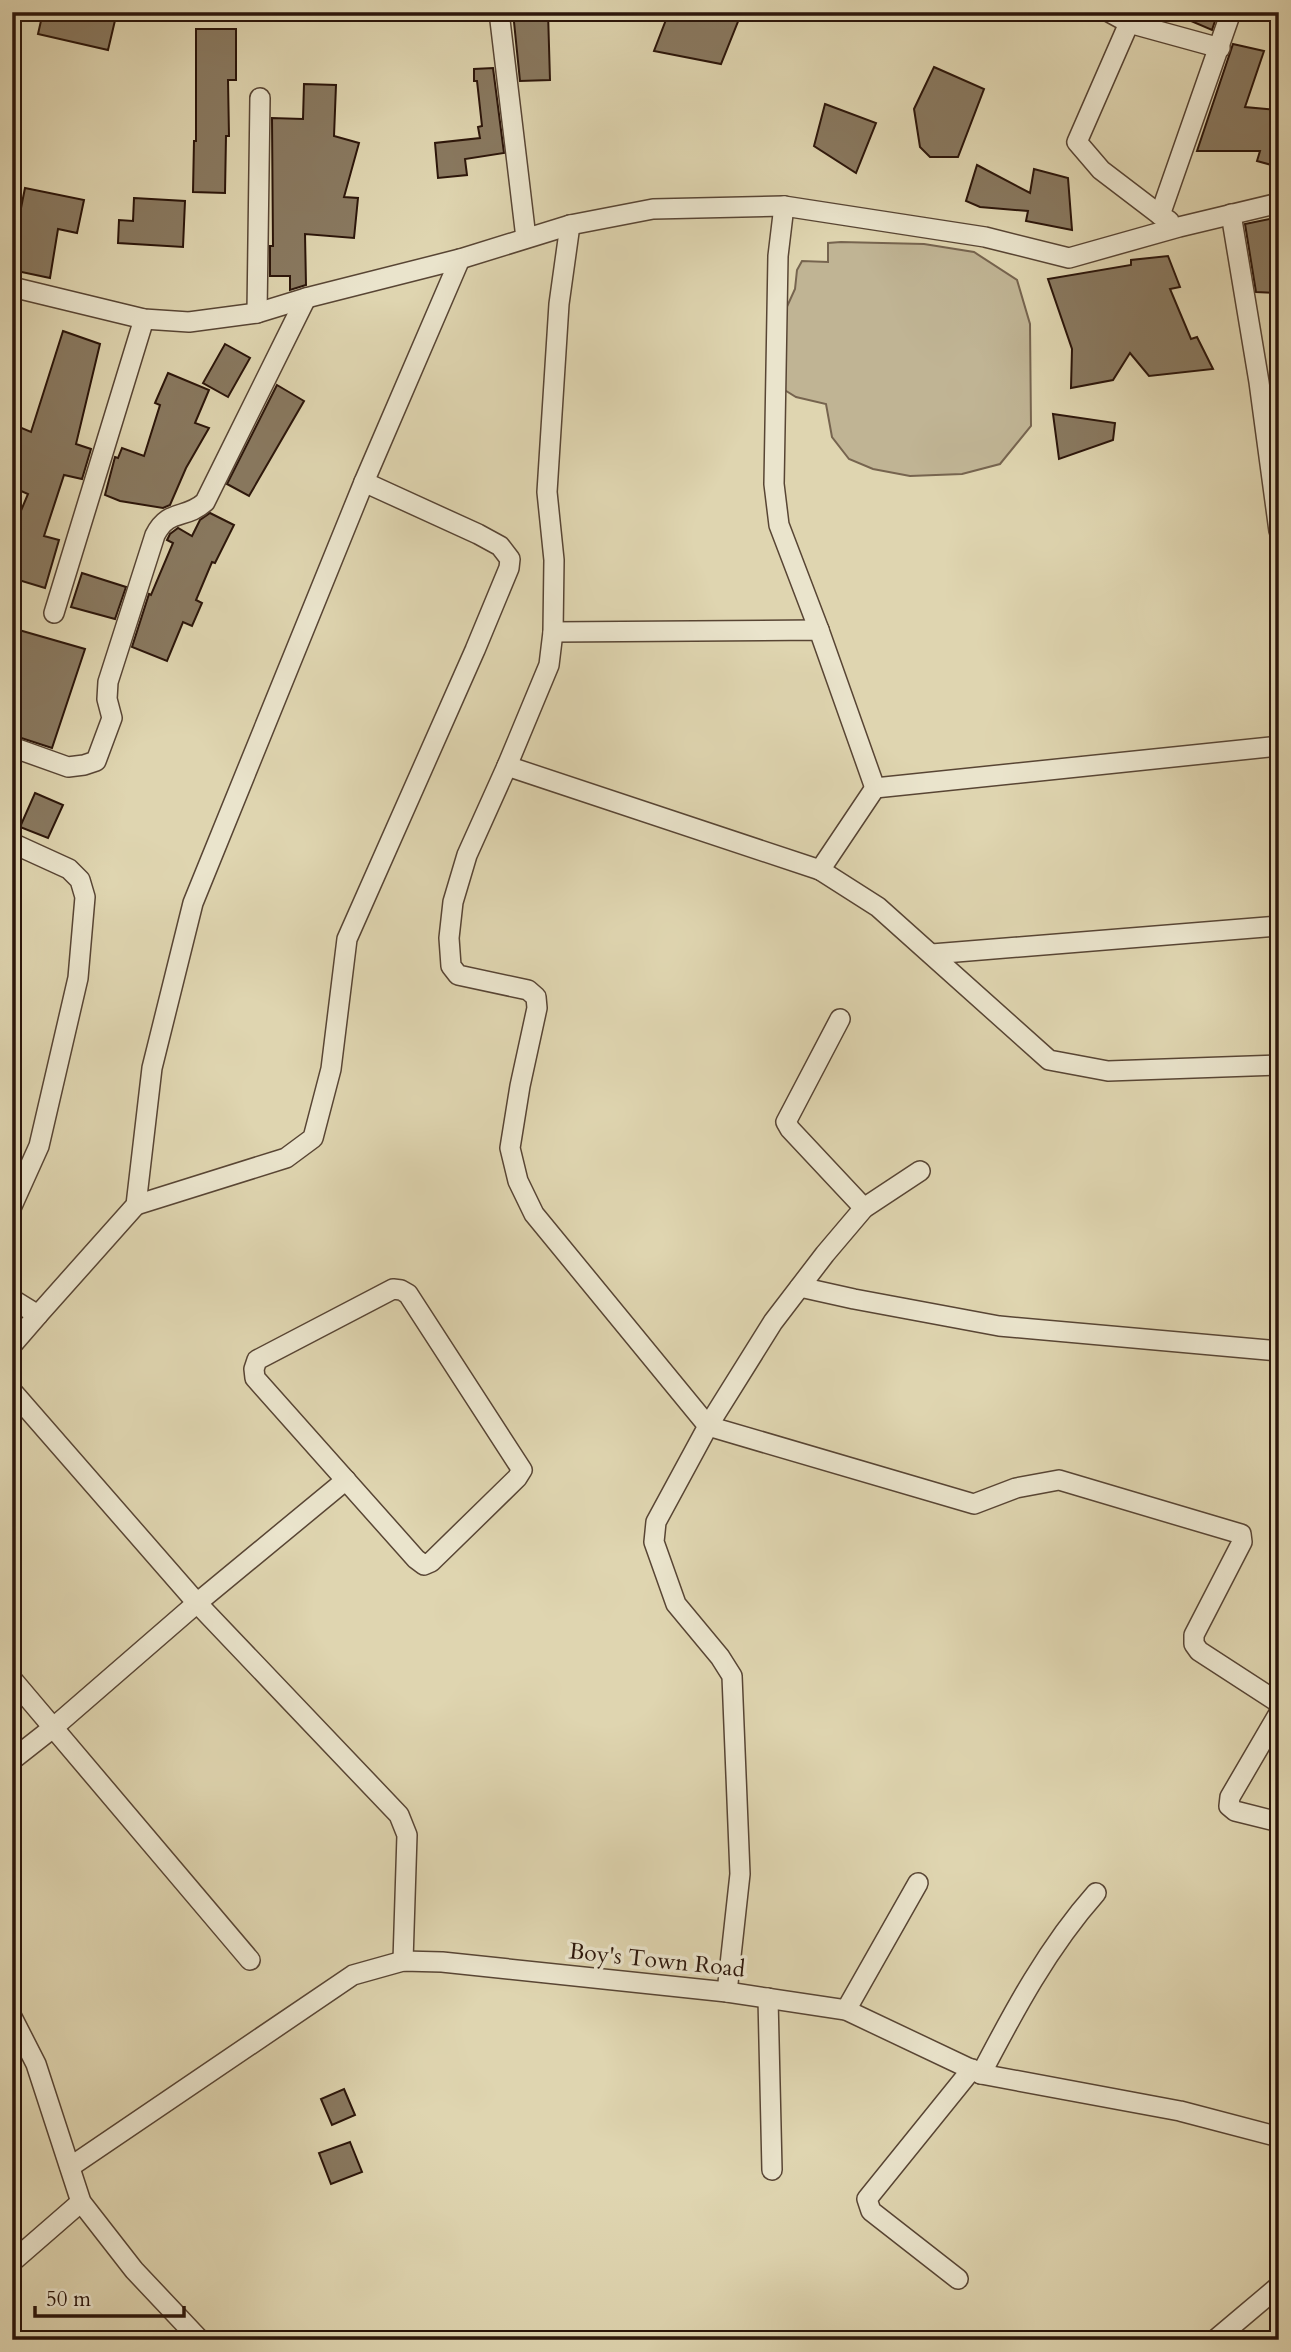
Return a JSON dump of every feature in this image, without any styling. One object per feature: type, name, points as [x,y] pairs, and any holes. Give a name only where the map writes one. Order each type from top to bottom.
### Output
[{"type":"street","points":[[499,12],[526,239]]},
{"type":"street","points":[[1109,12],[1129,23],[1220,48]]},
{"type":"street","points":[[1160,215],[1231,12]]},
{"type":"street","points":[[1129,23],[1077,142],[1101,170],[1179,227]]},
{"type":"street","points":[[257,313],[260,97]]},
{"type":"street","points":[[12,287],[144,319],[189,322],[257,313],[460,259],[570,225],[653,209],[784,206],[985,237],[1069,258],[1179,227],[1279,203]]},
{"type":"street","points":[[784,206],[778,256],[775,484],[779,525],[875,788]]},
{"type":"street","points":[[1231,214],[1259,382],[1279,531]]},
{"type":"street","points":[[570,225],[559,304],[547,492],[554,560],[549,665],[467,855],[453,902],[449,937],[451,966],[458,975],[528,990],[536,997],[537,1008],[510,1148],[518,1181],[534,1214],[708,1426],[974,1504],[1016,1488],[1059,1480],[1241,1534],[1242,1542],[1195,1635],[1194,1644],[1199,1651],[1279,1703]]},
{"type":"street","points":[[136,1205],[152,1068],[193,903],[363,481],[460,259]]},
{"type":"street","points":[[12,747],[68,767],[96,761],[112,718],[107,699],[108,682],[155,535],[162,522],[178,514],[195,511],[205,502],[306,298]]},
{"type":"street","points":[[54,613],[144,319]]},
{"type":"street","points":[[1259,382],[1279,380]]},
{"type":"street","points":[[12,1345],[136,1205],[286,1158],[313,1138],[331,1069],[347,939],[470,663],[509,568],[510,559],[500,546],[478,534],[363,481]]},
{"type":"street","points":[[552,632],[819,629]]},
{"type":"street","points":[[875,788],[1279,746]]},
{"type":"street","points":[[507,766],[820,870],[877,907],[1049,1060],[1108,1072],[1279,1065]]},
{"type":"street","points":[[820,870],[875,788]]},
{"type":"street","points":[[12,843],[69,869],[80,880],[85,897],[78,978],[39,1146],[12,1206]]},
{"type":"street","points":[[932,954],[1279,926]]},
{"type":"street","points":[[840,1019],[786,1122],[864,1208]]},
{"type":"street","points":[[727,1992],[740,1874],[732,1676],[720,1657],[676,1604],[654,1542],[656,1522],[708,1426],[773,1322],[864,1208],[920,1171]]},
{"type":"street","points":[[800,1287],[854,1300],[999,1326],[1279,1351]]},
{"type":"street","points":[[393,1289],[401,1290],[408,1294],[522,1469],[517,1478],[431,1562],[424,1565],[346,1480],[255,1378],[254,1369],[257,1360],[393,1289]]},
{"type":"street","points":[[12,1300],[38,1315]]},
{"type":"street","points":[[12,1391],[197,1603],[399,1815],[407,1835],[403,1961]]},
{"type":"street","points":[[12,1760],[346,1480]]},
{"type":"street","points":[[12,1679],[250,1960]]},
{"type":"street","points":[[1279,1713],[1230,1797],[1229,1806],[1235,1811],[1279,1822]]},
{"type":"street","points":[[846,2010],[918,1883]]},
{"type":"street","points":[[958,2278],[871,2211],[867,2199],[976,2071],[1075,1917],[1096,1893]]},
{"type":"street","name":"Boy's Town Road","points":[[70,2167],[353,1975],[403,1961],[442,1962],[727,1992],[846,2010],[976,2071],[1180,2111],[1279,2137]]},
{"type":"street","points":[[768,1998],[772,2170]]},
{"type":"street","points":[[12,2018],[36,2064],[81,2202],[134,2270],[200,2340]]},
{"type":"street","points":[[12,2262],[81,2202]]},
{"type":"street","points":[[1214,2340],[1279,2286]]},
{"type":"shaded area","points":[[828,243],[924,244],[974,252],[1017,280],[1030,324],[1031,426],[1000,464],[962,474],[910,476],[873,469],[849,459],[832,437],[826,404],[796,397],[783,389],[785,311],[795,289],[797,270],[802,261],[828,262]]},
{"type":"building","points":[[43,12],[117,12],[108,50],[38,34]]},
{"type":"building","points":[[513,12],[548,12],[550,80],[520,81]]},
{"type":"building","points":[[669,12],[723,12],[739,19],[721,64],[654,51]]},
{"type":"building","points":[[1170,12],[1218,12],[1212,30]]},
{"type":"building","points":[[196,29],[236,29],[236,80],[228,80],[229,136],[226,136],[225,193],[193,192]]},
{"type":"building","points":[[1233,44],[1264,51],[1245,107],[1279,110],[1279,167],[1257,161],[1260,151],[1197,151]]},
{"type":"building","points":[[934,67],[984,89],[958,157],[930,157],[920,147],[914,109]]},
{"type":"building","points":[[493,68],[504,153],[465,159],[467,175],[438,178],[435,143],[480,138],[478,127],[482,126],[474,69]]},
{"type":"building","points":[[304,84],[336,85],[334,136],[359,143],[344,197],[358,198],[354,238],[305,234],[306,285],[290,290],[290,276],[270,276],[270,246],[273,246],[272,118],[303,119]]},
{"type":"building","points":[[825,104],[876,123],[856,173],[814,146]]},
{"type":"building","points":[[977,165],[1030,193],[1034,169],[1068,178],[1072,230],[1026,221],[1028,211],[980,207],[966,201]]},
{"type":"building","points":[[25,188],[84,200],[77,233],[58,229],[50,278],[12,270],[12,227],[17,228]]},
{"type":"building","points":[[134,198],[185,201],[183,247],[118,243],[119,220],[133,221]]},
{"type":"building","points":[[1279,217],[1279,293],[1256,292],[1245,224]]},
{"type":"building","points":[[1168,256],[1180,287],[1170,289],[1191,339],[1197,337],[1213,369],[1149,376],[1130,353],[1113,380],[1071,388],[1072,349],[1048,279],[1131,265],[1131,260]]},
{"type":"building","points":[[63,331],[100,344],[76,444],[91,449],[82,479],[64,475],[44,536],[59,540],[45,588],[12,578],[12,532],[28,494],[12,487],[12,424],[31,432]]},
{"type":"building","points":[[225,344],[250,358],[228,397],[203,383]]},
{"type":"building","points":[[168,373],[209,390],[195,423],[209,428],[186,468],[170,505],[163,508],[120,501],[105,495],[115,457],[118,458],[122,448],[144,456],[160,405],[155,403]]},
{"type":"building","points":[[277,385],[304,401],[249,496],[227,484]]},
{"type":"building","points":[[1053,414],[1115,423],[1113,440],[1059,459]]},
{"type":"building","points":[[210,513],[234,525],[215,563],[212,562],[196,600],[202,603],[192,626],[183,622],[167,661],[132,647],[149,594],[151,595],[173,543],[167,540],[170,534],[178,528],[192,536],[200,520]]},
{"type":"building","points":[[82,573],[126,587],[115,619],[71,607]]},
{"type":"building","points":[[12,628],[85,649],[52,748],[12,735]]},
{"type":"building","points":[[35,793],[63,805],[48,838],[20,827]]},
{"type":"building","points":[[344,2089],[355,2115],[332,2125],[321,2099]]},
{"type":"building","points":[[350,2142],[362,2172],[331,2184],[319,2153]]}]
